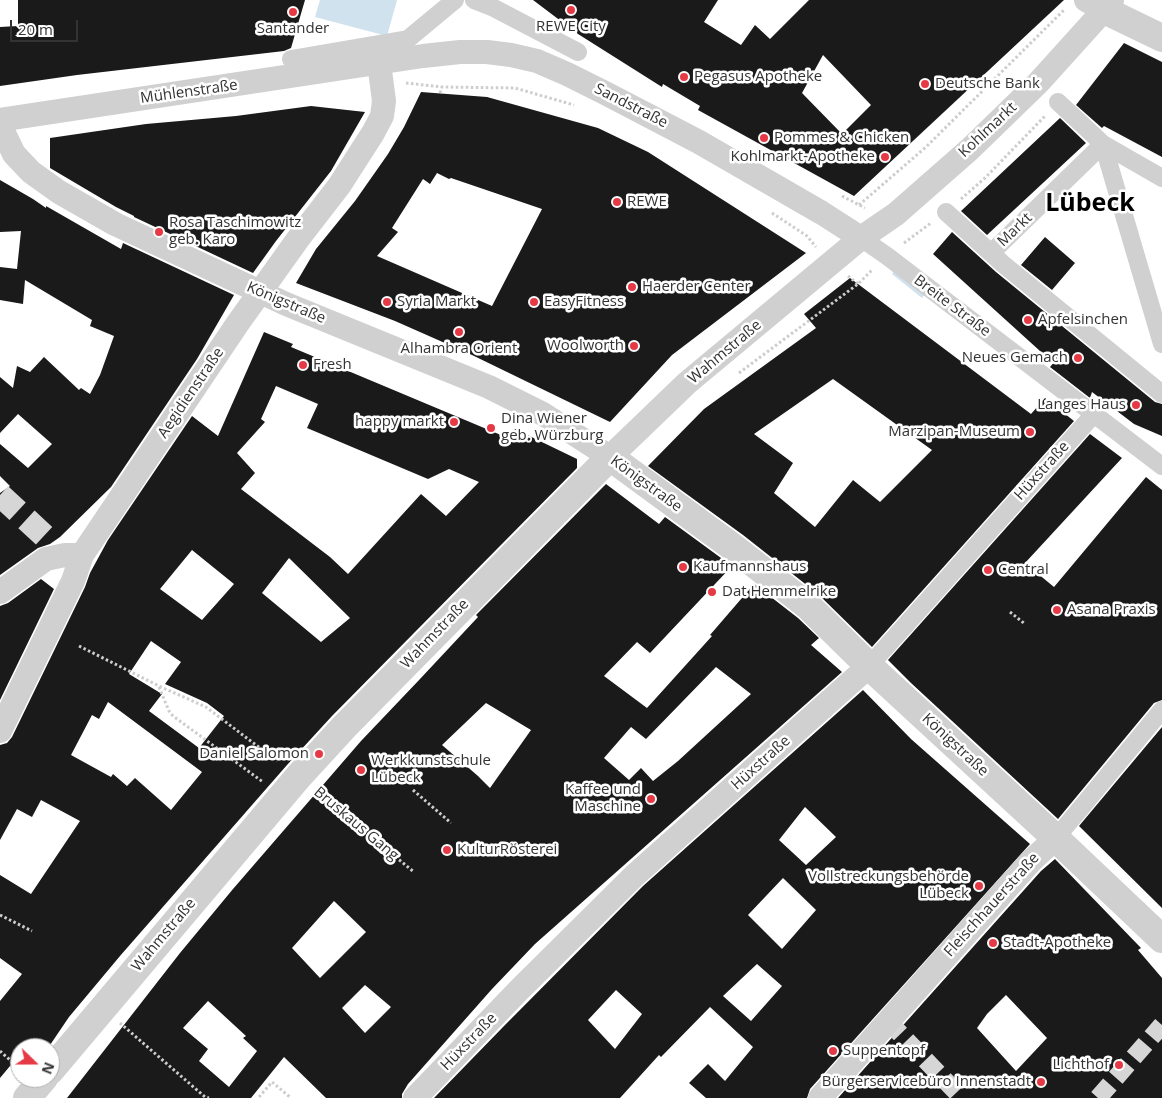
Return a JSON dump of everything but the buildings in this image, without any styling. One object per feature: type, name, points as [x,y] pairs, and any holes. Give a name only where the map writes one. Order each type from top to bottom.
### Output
[{"type":"street","points":[[291,59],[321,64],[408,40],[455,0]]},
{"type":"street","points":[[474,0],[492,7],[578,52]]},
{"type":"street","points":[[1092,4],[1162,38]]},
{"type":"street","name":"Kohlmarkt","points":[[861,238],[896,214],[970,149],[1038,83],[1092,4]]},
{"type":"street","name":"Sandstraße","points":[[381,73],[422,56],[469,52],[511,55],[537,61],[575,78],[700,142],[861,238]]},
{"type":"street","name":"Mühlenstraße","points":[[0,120],[321,64],[381,73]]},
{"type":"street","name":"Aegidienstraße","points":[[0,731],[57,614],[66,551],[192,392],[260,292],[339,186],[382,116],[384,101],[381,73]]},
{"type":"street","points":[[1058,102],[1103,144],[1162,178]]},
{"type":"street","name":"Königstraße","points":[[0,125],[14,154],[31,172],[59,192],[147,240],[260,292],[489,387],[543,414],[610,457],[734,548],[808,606],[869,666],[1056,838],[1162,939]]},
{"type":"street","points":[[1103,144],[1162,344]]},
{"type":"street","name":"Markt","points":[[991,253],[1103,144]]},
{"type":"street","points":[[946,212],[991,253],[1162,394]]},
{"type":"street","name":"Wahmstraße","points":[[60,1059],[290,786],[344,727],[610,457],[687,383],[861,238]]},
{"type":"street","name":"Breite Straße","points":[[861,238],[1162,466]]},
{"type":"street","name":"Hüxstraße","points":[[415,1098],[519,990],[634,876],[869,666],[1094,414]]},
{"type":"street","points":[[0,592],[46,559],[66,551]]},
{"type":"street","name":"Fleischhauerstraße","points":[[820,1098],[1030,861],[1056,838],[1162,710]]},
{"type":"street","points":[[27,1098],[36,1088]]},
{"type":"path","points":[[859,205],[1092,4]]},
{"type":"path","points":[[381,73],[391,82],[442,87],[515,88],[578,106]]},
{"type":"path","points":[[440,93],[442,87]]},
{"type":"path","points":[[913,237],[946,212],[985,178],[1058,102]]},
{"type":"path","points":[[767,210],[807,236],[830,265]]},
{"type":"path","points":[[737,374],[858,284]]},
{"type":"path","points":[[1010,612],[1025,624]]},
{"type":"path","points":[[79,646],[206,707],[277,761]]},
{"type":"path","name":"Bruskaus Gang","points":[[159,686],[169,712],[173,716],[290,786],[414,872]]},
{"type":"path","points":[[413,790],[451,823]]},
{"type":"path","points":[[0,915],[32,930]]},
{"type":"path","points":[[103,1008],[205,1097],[209,1098]]},
{"type":"path","points":[[0,1051],[10,1060]]},
{"type":"path","points":[[259,1097],[272,1082],[291,1098]]},
{"type":"water","points":[[320,0],[397,0],[387,36],[315,17]]},
{"type":"water","points":[[902,261],[933,284],[922,298],[892,274]]},
{"type":"tunnel","points":[[0,495],[52,543]]},
{"type":"tunnel","points":[[888,1021],[962,1098]]},
{"type":"tunnel","points":[[1098,1098],[1162,1025]]},
{"type":"place","name":"REWE City","points":[[571,10]]},
{"type":"place","name":"Santander","points":[[293,12]]},
{"type":"place","name":"Pegasus Apotheke","points":[[684,77]]},
{"type":"place","name":"Deutsche Bank","points":[[925,84]]},
{"type":"place","name":"Pommes & Chicken","points":[[764,138]]},
{"type":"place","name":"Kohlmarkt-Apotheke","points":[[885,157]]},
{"type":"place","name":"REWE","points":[[617,202]]},
{"type":"place","name":"Rosa Taschimowitz geb. Karo","points":[[159,232]]},
{"type":"place","name":"Haerder Center","points":[[632,287]]},
{"type":"place","name":"Syria Markt","points":[[387,302]]},
{"type":"place","name":"EasyFitness","points":[[534,302]]},
{"type":"place","name":"Apfelsinchen","points":[[1028,320]]},
{"type":"place","name":"Alhambra Orient","points":[[459,332]]},
{"type":"place","name":"Woolworth","points":[[634,346]]},
{"type":"place","name":"Neues Gemach","points":[[1078,358]]},
{"type":"place","name":"Fresh","points":[[303,365]]},
{"type":"place","name":"Langes Haus","points":[[1136,405]]},
{"type":"place","name":"happy markt","points":[[454,422]]},
{"type":"place","name":"Dina Wiener geb. Würzburg","points":[[491,428]]},
{"type":"place","name":"Marzipan-Museum","points":[[1030,432]]},
{"type":"place","name":"Kaufmannshaus","points":[[683,567]]},
{"type":"place","name":"Central","points":[[988,570]]},
{"type":"place","name":"Dat Hemmelrike","points":[[712,592]]},
{"type":"place","name":"Asana Praxis","points":[[1057,610]]},
{"type":"place","name":"Daniel Salomon","points":[[319,754]]},
{"type":"place","name":"Werkkunstschule Lübeck","points":[[361,770]]},
{"type":"place","name":"Kaffee und Maschine","points":[[651,799]]},
{"type":"place","name":"KulturRösterei","points":[[447,850]]},
{"type":"place","name":"Vollstreckungsbehörde Lübeck","points":[[979,886]]},
{"type":"place","name":"Stadt-Apotheke","points":[[993,943]]},
{"type":"place","name":"Suppentopf","points":[[833,1051]]},
{"type":"place","name":"Lichthof","points":[[1119,1065]]},
{"type":"place","name":"Bürgerservicebüro Innenstadt","points":[[1041,1082]]},
{"type":"district","name":"Lübeck","points":[[1090,204]]}]
